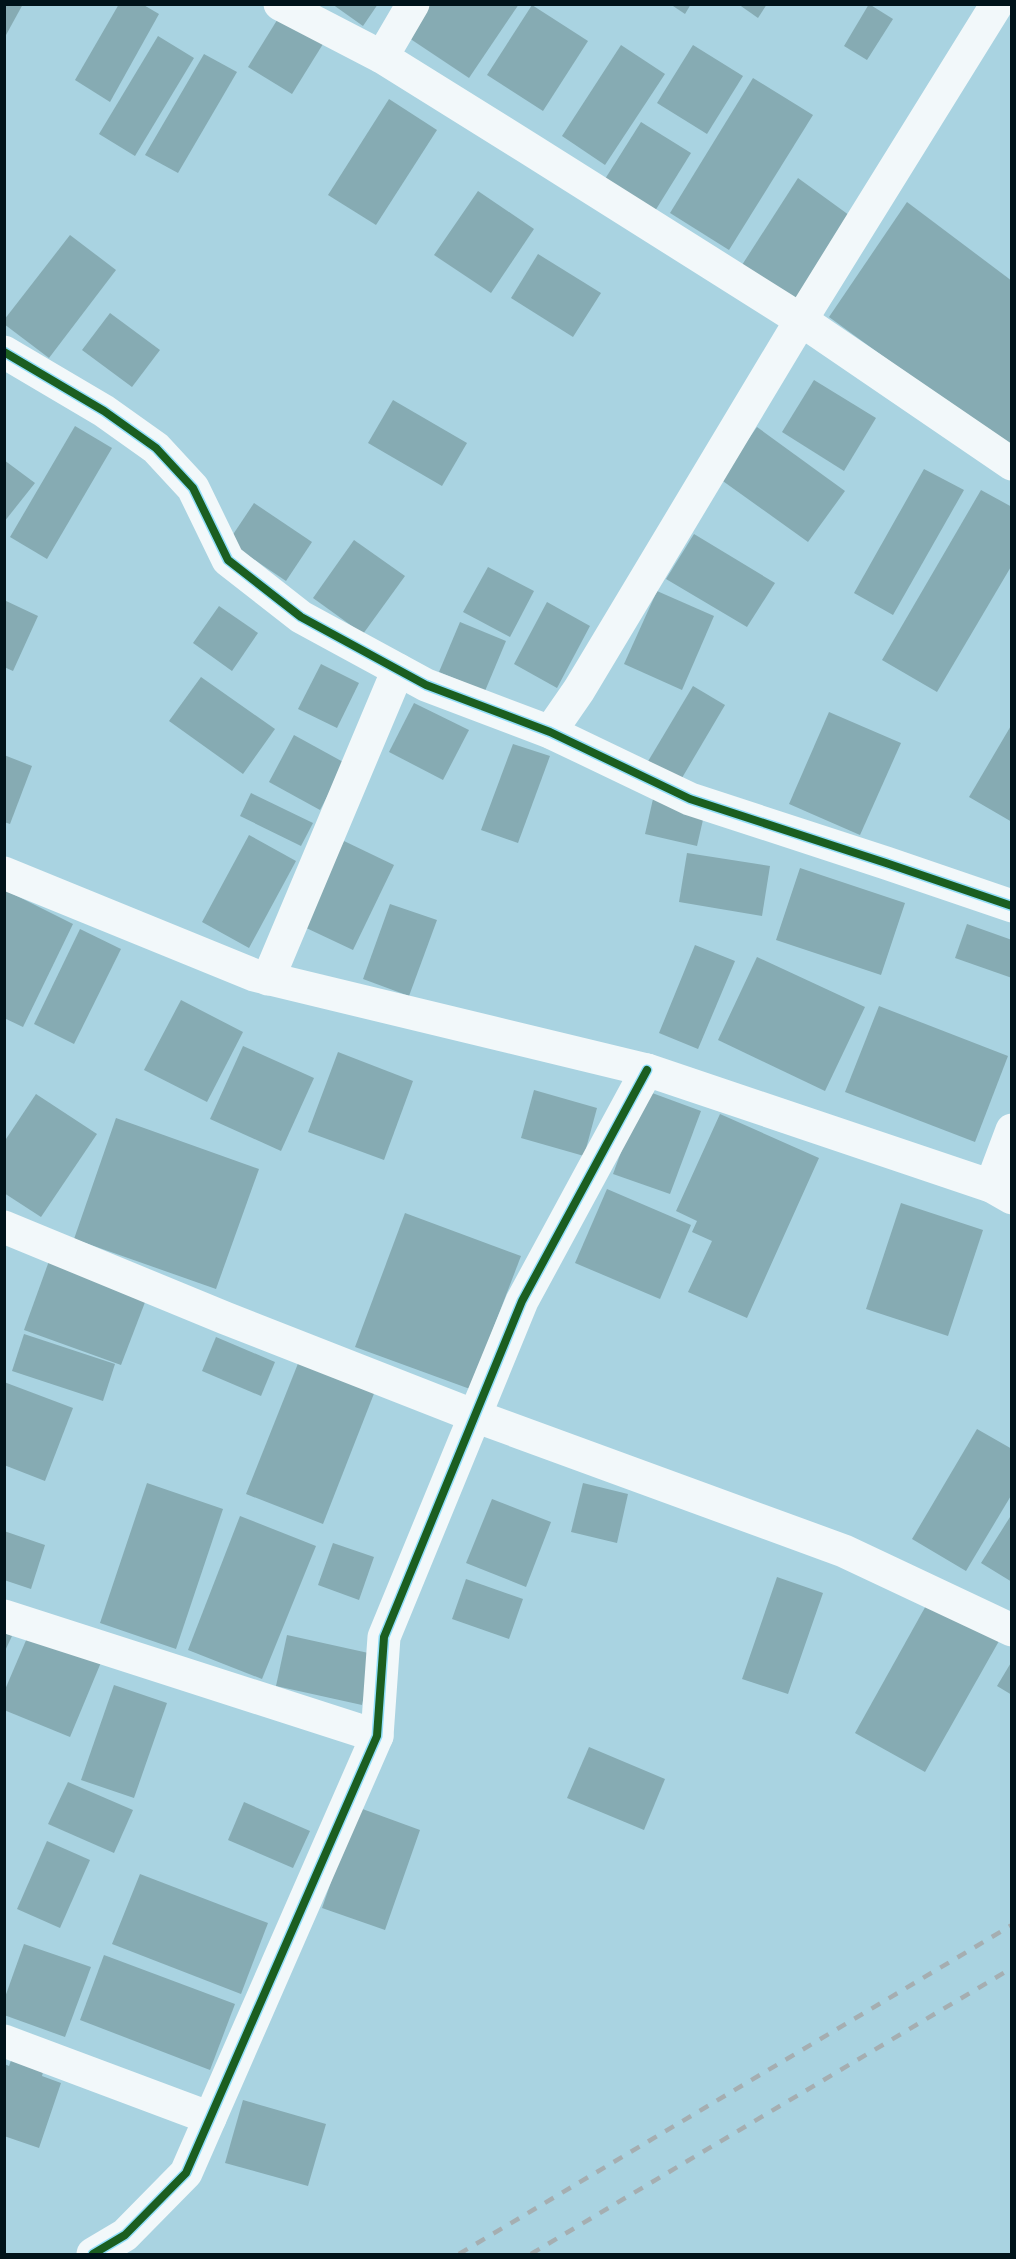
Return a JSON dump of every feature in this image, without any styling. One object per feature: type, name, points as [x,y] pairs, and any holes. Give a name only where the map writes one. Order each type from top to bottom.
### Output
[{"type":"street","points":[[280,4],[382,57],[801,320],[1011,464]]},
{"type":"street","points":[[382,57],[413,4]]},
{"type":"street","points":[[550,732],[585,680],[801,320],[997,4]]},
{"type":"street","points":[[4,352],[104,411],[156,448],[193,488],[228,560],[301,618],[426,685],[550,732],[690,799],[1011,906]]},
{"type":"street","points":[[268,979],[398,670]]},
{"type":"street","points":[[4,873],[254,975],[647,1070],[1001,1192],[1011,1130]]},
{"type":"street","points":[[93,2254],[125,2235],[186,2173],[377,1736],[384,1637],[522,1301],[647,1070]]},
{"type":"street","points":[[4,1227],[475,1416],[844,1551],[1011,1630]]},
{"type":"street","points":[[4,1616],[377,1736]]},
{"type":"street","points":[[4,2041],[210,2118]]},
{"type":"building","points":[[4,4],[23,4],[6,35],[4,34]]},
{"type":"building","points":[[119,4],[142,4],[159,14],[110,102],[75,80]]},
{"type":"building","points":[[332,4],[378,4],[363,26]]},
{"type":"building","points":[[428,4],[519,4],[469,78],[406,36]]},
{"type":"building","points":[[670,4],[691,4],[685,14]]},
{"type":"building","points":[[738,4],[767,4],[758,18]]},
{"type":"building","points":[[869,4],[893,19],[867,60],[844,46]]},
{"type":"building","points":[[532,5],[588,41],[543,111],[487,75]]},
{"type":"building","points":[[279,17],[323,44],[292,94],[248,67]]},
{"type":"building","points":[[158,36],[194,58],[135,156],[99,134]]},
{"type":"building","points":[[621,45],[665,74],[605,165],[562,136]]},
{"type":"building","points":[[693,45],[743,76],[707,134],[657,103]]},
{"type":"building","points":[[204,54],[237,72],[178,173],[145,155]]},
{"type":"building","points":[[753,78],[813,115],[729,250],[670,213]]},
{"type":"building","points":[[389,99],[437,130],[376,225],[328,195]]},
{"type":"building","points":[[641,122],[691,153],[655,211],[605,179]]},
{"type":"building","points":[[798,178],[853,218],[802,303],[742,265]]},
{"type":"building","points":[[478,191],[534,229],[491,293],[434,255]]},
{"type":"building","points":[[907,202],[1012,281],[1012,450],[829,317]]},
{"type":"building","points":[[70,235],[116,270],[49,358],[4,324],[4,320]]},
{"type":"building","points":[[538,254],[601,293],[573,337],[511,298]]},
{"type":"building","points":[[110,313],[160,350],[132,387],[82,350]]},
{"type":"building","points":[[814,380],[876,418],[844,471],[782,432]]},
{"type":"building","points":[[393,400],[467,443],[442,486],[368,443]]},
{"type":"building","points":[[75,426],[112,448],[47,559],[10,537]]},
{"type":"building","points":[[757,427],[845,491],[808,542],[720,479]]},
{"type":"building","points":[[4,460],[35,483],[4,522]]},
{"type":"building","points":[[924,469],[964,490],[893,615],[854,593]]},
{"type":"building","points":[[981,490],[1012,507],[1012,565],[937,692],[882,660]]},
{"type":"building","points":[[254,503],[312,542],[286,581],[228,542]]},
{"type":"building","points":[[694,534],[775,583],[747,627],[666,579]]},
{"type":"building","points":[[354,540],[405,576],[363,634],[313,598]]},
{"type":"building","points":[[488,567],[534,591],[510,637],[463,612]]},
{"type":"building","points":[[657,591],[714,616],[682,690],[624,664]]},
{"type":"building","points":[[4,600],[38,616],[13,671],[4,667]]},
{"type":"building","points":[[547,602],[590,626],[557,688],[514,664]]},
{"type":"building","points":[[219,606],[258,633],[232,671],[193,643]]},
{"type":"building","points":[[460,622],[506,641],[485,691],[439,672]]},
{"type":"building","points":[[321,664],[359,683],[337,728],[298,709]]},
{"type":"building","points":[[201,677],[275,729],[243,774],[169,721]]},
{"type":"building","points":[[693,686],[725,705],[679,783],[647,763]]},
{"type":"building","points":[[414,703],[469,730],[443,780],[389,752]]},
{"type":"building","points":[[829,712],[901,743],[860,835],[789,804]]},
{"type":"building","points":[[1012,724],[1012,822],[969,797]]},
{"type":"building","points":[[294,735],[345,763],[320,810],[269,782]]},
{"type":"building","points":[[513,744],[550,756],[518,843],[481,830]]},
{"type":"building","points":[[4,755],[32,766],[10,824],[4,822]]},
{"type":"building","points":[[251,793],[313,823],[301,846],[240,816]]},
{"type":"building","points":[[653,799],[705,811],[697,846],[645,834]]},
{"type":"building","points":[[249,835],[296,861],[249,948],[202,922]]},
{"type":"building","points":[[344,841],[394,865],[353,950],[302,926]]},
{"type":"building","points":[[687,853],[770,866],[762,916],[679,902]]},
{"type":"building","points":[[800,868],[905,903],[881,975],[776,940]]},
{"type":"building","points":[[5,890],[73,924],[23,1027],[4,1018]]},
{"type":"building","points":[[390,904],[437,920],[409,996],[363,979]]},
{"type":"building","points":[[967,924],[1012,940],[1012,978],[955,958]]},
{"type":"building","points":[[80,929],[121,949],[74,1044],[34,1024]]},
{"type":"building","points":[[695,945],[735,961],[698,1049],[659,1033]]},
{"type":"building","points":[[757,957],[865,1007],[825,1091],[718,1040]]},
{"type":"building","points":[[181,1000],[243,1032],[207,1102],[144,1070]]},
{"type":"building","points":[[879,1006],[1008,1056],[975,1142],[845,1092]]},
{"type":"building","points":[[243,1046],[314,1078],[281,1151],[210,1119]]},
{"type":"building","points":[[338,1052],[413,1081],[384,1160],[308,1132]]},
{"type":"building","points":[[534,1090],[597,1108],[584,1156],[521,1138]]},
{"type":"building","points":[[644,1090],[701,1111],[670,1194],[613,1174]]},
{"type":"building","points":[[36,1094],[97,1134],[41,1217],[4,1193],[4,1142]]},
{"type":"building","points":[[720,1114],[819,1158],[747,1318],[688,1292],[712,1241],[692,1232],[697,1221],[676,1211]]},
{"type":"building","points":[[116,1118],[259,1169],[216,1289],[74,1239]]},
{"type":"building","points":[[607,1189],[691,1225],[660,1299],[575,1263]]},
{"type":"building","points":[[901,1203],[983,1230],[948,1336],[866,1309]]},
{"type":"building","points":[[405,1213],[521,1256],[470,1389],[355,1347]]},
{"type":"building","points":[[49,1261],[147,1297],[121,1365],[24,1330]]},
{"type":"building","points":[[24,1334],[115,1364],[103,1401],[12,1371]]},
{"type":"building","points":[[216,1337],[275,1362],[261,1396],[202,1371]]},
{"type":"building","points":[[299,1361],[375,1391],[323,1524],[246,1494]]},
{"type":"building","points":[[4,1382],[73,1408],[45,1481],[4,1465]]},
{"type":"building","points":[[977,1429],[1012,1449],[1012,1494],[966,1571],[912,1539]]},
{"type":"building","points":[[147,1483],[223,1509],[176,1649],[100,1623]]},
{"type":"building","points":[[583,1483],[628,1494],[617,1543],[571,1532]]},
{"type":"building","points":[[492,1499],[551,1522],[526,1587],[466,1563]]},
{"type":"building","points":[[240,1516],[316,1546],[262,1679],[188,1650]]},
{"type":"building","points":[[1010,1517],[1012,1518],[1012,1582],[981,1563]]},
{"type":"building","points":[[4,1531],[45,1545],[31,1589],[4,1580]]},
{"type":"building","points":[[333,1543],[374,1557],[359,1600],[318,1585]]},
{"type":"building","points":[[777,1577],[823,1593],[788,1694],[742,1679]]},
{"type":"building","points":[[466,1579],[523,1599],[509,1639],[452,1619]]},
{"type":"building","points":[[928,1602],[999,1641],[925,1772],[855,1733]]},
{"type":"building","points":[[30,1631],[102,1660],[70,1737],[4,1710],[4,1692]]},
{"type":"building","points":[[4,1633],[12,1636],[4,1653]]},
{"type":"building","points":[[287,1635],[373,1654],[362,1705],[276,1686]]},
{"type":"building","points":[[1012,1661],[1012,1695],[997,1686]]},
{"type":"building","points":[[114,1685],[167,1703],[134,1798],[81,1780]]},
{"type":"building","points":[[589,1747],[665,1779],[644,1830],[567,1798]]},
{"type":"building","points":[[68,1782],[133,1810],[114,1853],[48,1824]]},
{"type":"building","points":[[244,1802],[310,1831],[293,1868],[228,1840]]},
{"type":"building","points":[[357,1807],[420,1830],[385,1930],[322,1908]]},
{"type":"building","points":[[47,1841],[90,1860],[60,1928],[17,1909]]},
{"type":"building","points":[[140,1874],[268,1923],[241,1994],[112,1944]]},
{"type":"building","points":[[24,1944],[91,1967],[65,2037],[4,2015],[4,2000]]},
{"type":"building","points":[[104,1955],[235,2004],[210,2070],[80,2020]]},
{"type":"building","points":[[12,2058],[44,2068],[42,2076],[61,2083],[39,2148],[4,2136],[4,2064],[9,2066]]},
{"type":"building","points":[[243,2100],[326,2124],[308,2186],[225,2163]]},
{"type":"railway","points":[[459,2254],[1012,1925]]},
{"type":"railway","points":[[531,2254],[1012,1968]]},
{"type":"cycle path","points":[[4,352],[104,411],[156,448],[193,488],[228,560],[301,617],[426,685],[550,732],[690,799],[1012,906]]},
{"type":"cycle path","points":[[93,2254],[125,2235],[186,2173],[377,1736],[384,1637],[522,1301],[647,1070]]}]
